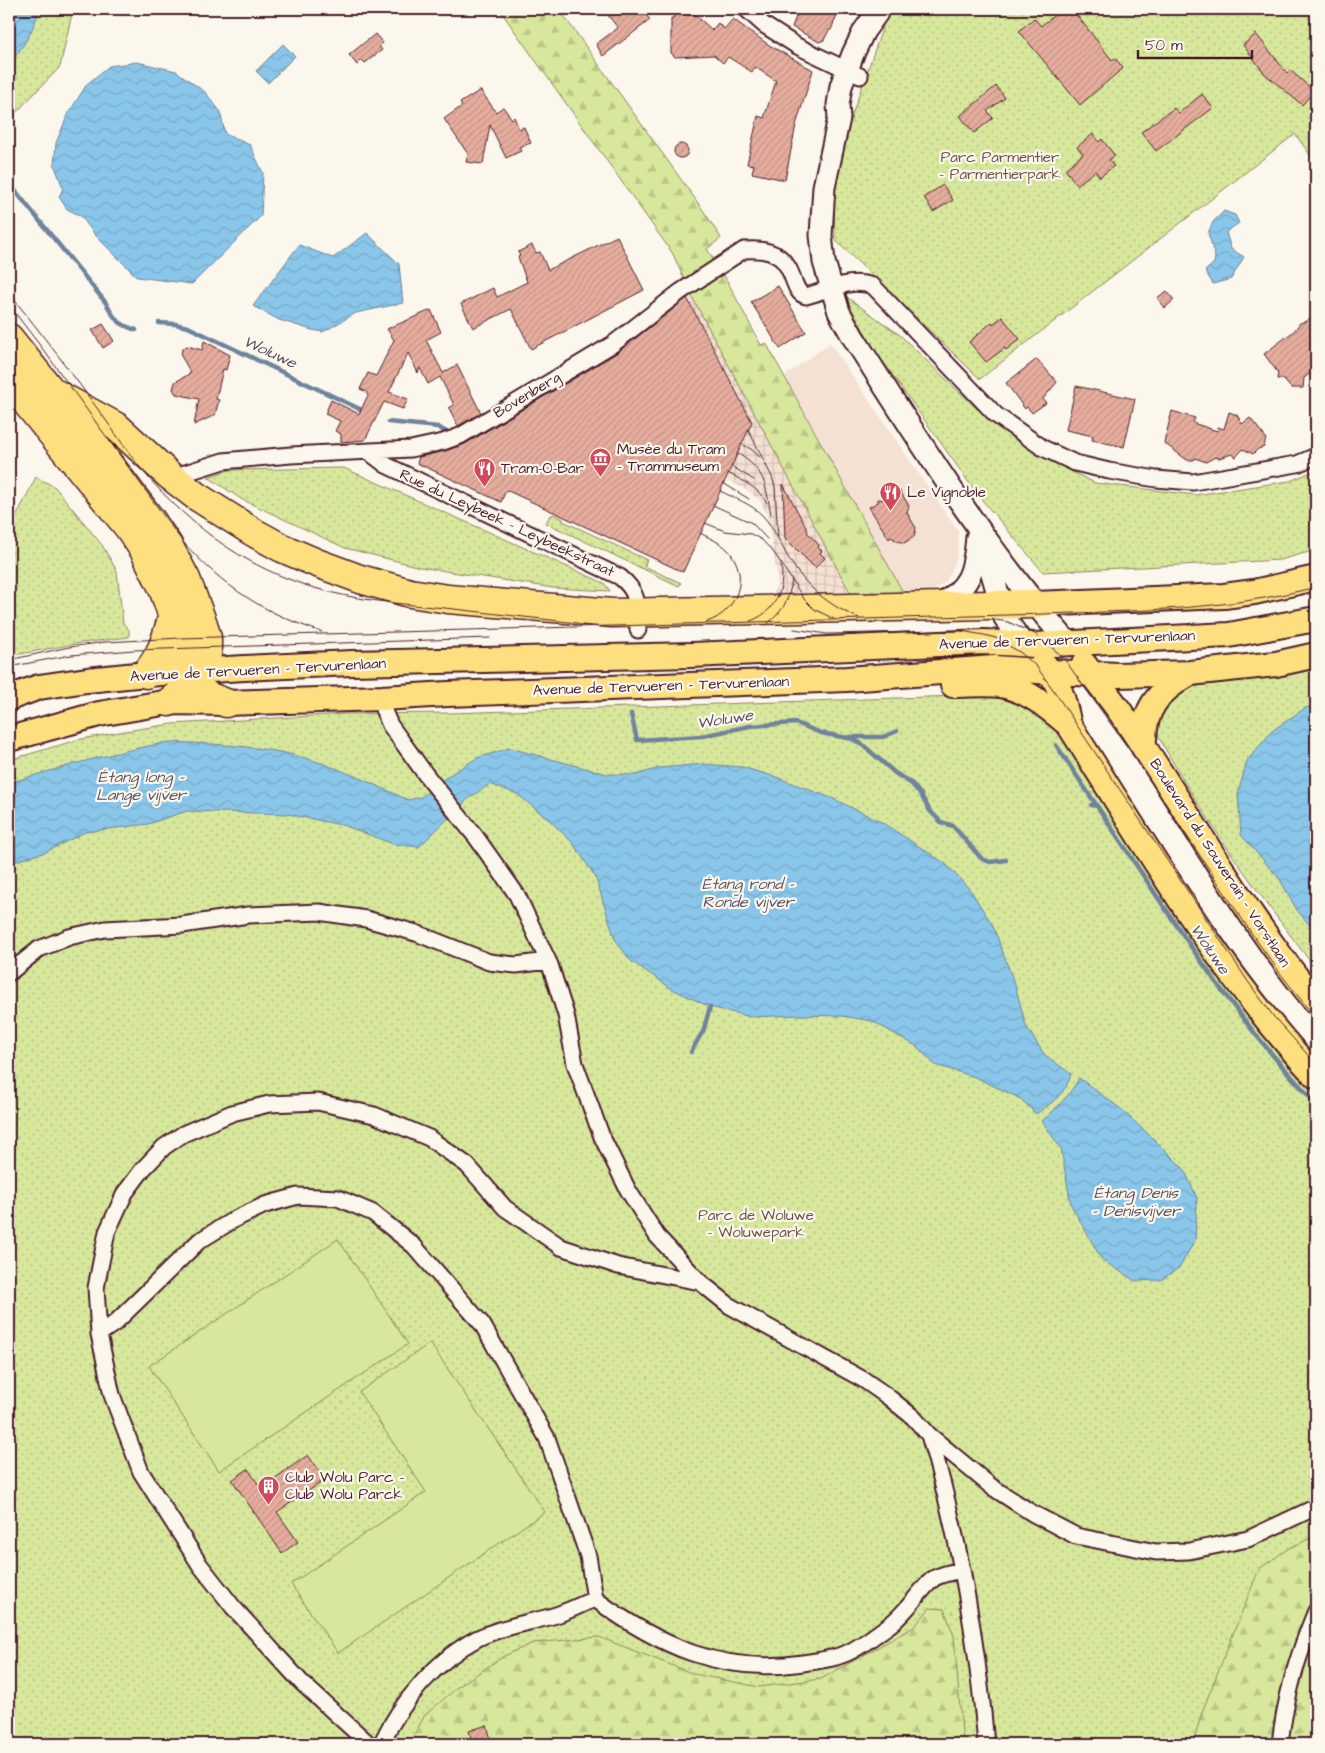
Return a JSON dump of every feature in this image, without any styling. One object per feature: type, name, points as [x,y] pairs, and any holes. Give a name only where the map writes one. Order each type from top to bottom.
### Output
[{"type":"highway","points":[[9,338],[152,520],[176,560],[194,599],[207,638],[207,654],[194,675],[169,702]]},
{"type":"highway","points":[[9,378],[19,400],[129,528],[144,550],[162,586],[194,675],[208,696],[226,704]]},
{"type":"highway","points":[[51,391],[117,427],[169,475],[224,515],[282,548],[342,573],[410,593],[448,599],[612,613],[638,621],[726,612],[1035,604]]},
{"type":"highway","points":[[146,674],[159,657],[165,644],[172,618]]},
{"type":"main road","points":[[1035,604],[1224,596],[1254,592],[1316,578]]},
{"type":"main road","name":"Avenue de Tervueren - Tervurenlaan","points":[[9,698],[38,687],[146,674],[194,675],[352,663],[712,654],[984,642],[1024,644],[1068,643],[1229,635],[1316,619]]},
{"type":"main road","name":"Boulevard du Souverain - Vorstlaan","points":[[1068,643],[1120,711],[1242,900],[1288,968],[1316,1002]]},
{"type":"main road","points":[[1024,644],[1052,672],[1059,688],[1069,725],[1200,928],[1295,1054],[1316,1076]]},
{"type":"main road","name":"Avenue de Tervueren - Tervurenlaan","points":[[9,739],[99,714],[169,702],[226,704],[846,679],[994,668],[1091,674],[1190,673],[1276,664],[1316,655]]},
{"type":"main road","name":"Boulevard du Souverain - Vorstlaan","points":[[1144,748],[1146,720],[1154,704],[1170,684],[1190,673]]},
{"type":"main road","points":[[911,674],[952,685],[1001,685],[1017,690],[1044,705],[1069,725]]},
{"type":"street","points":[[746,9],[764,26],[780,36],[853,74]]},
{"type":"street","points":[[877,11],[864,31],[853,54],[853,74],[841,86],[838,105],[840,118],[824,186],[821,235],[824,262],[838,312],[968,512],[1035,604],[1068,643]]},
{"type":"street","name":"Bovenberg","points":[[169,475],[180,475],[224,461],[291,455],[411,449],[460,436],[613,344],[680,292],[744,250],[756,249],[781,257],[789,268],[798,291],[802,295],[806,296],[831,288]]},
{"type":"street","points":[[831,288],[860,282],[873,286],[996,415],[1043,448],[1075,463],[1156,479],[1192,482],[1297,464],[1316,456]]},
{"type":"street","name":"Rue du Leybeek - Leybeekstraat","points":[[369,452],[386,465],[620,576],[630,585],[636,598],[638,621]]},
{"type":"street","points":[[968,512],[991,570],[1007,622],[1024,644]]},
{"type":"street","points":[[938,606],[954,597],[969,577],[975,561],[977,537]]},
{"type":"street","name":"Avenue de Tervueren - Tervurenlaan","points":[[9,685],[38,687]]},
{"type":"street","points":[[383,709],[390,726],[433,785],[476,837],[517,895],[548,961],[566,1015],[575,1064],[602,1137],[628,1190],[657,1236],[700,1282],[730,1306],[864,1380],[914,1417],[929,1435],[992,1487],[1032,1513],[1076,1536],[1156,1552],[1189,1551],[1248,1539],[1316,1507]]},
{"type":"street","points":[[9,973],[39,949],[69,937],[105,929],[182,925],[248,915],[319,912],[366,919],[416,933],[489,962],[516,965],[548,961]]},
{"type":"street","points":[[369,1744],[302,1683],[233,1607],[200,1565],[141,1472],[112,1396],[99,1334],[96,1288],[107,1232],[125,1192],[164,1147],[183,1134],[232,1113],[269,1104],[318,1102],[374,1115],[429,1138],[467,1164],[505,1208],[561,1247],[618,1266],[700,1282]]},
{"type":"street","points":[[99,1334],[115,1323],[198,1241],[235,1219],[266,1205],[298,1196],[338,1198],[373,1213],[414,1246],[482,1324],[547,1438],[588,1556],[595,1599],[647,1634],[674,1647],[704,1658],[743,1665],[781,1667],[822,1661],[848,1653],[892,1624],[935,1578],[962,1570]]},
{"type":"street","points":[[929,1435],[962,1570],[981,1692],[986,1744]]},
{"type":"street","points":[[381,1744],[391,1724],[411,1695],[431,1674],[478,1638],[506,1627],[557,1614],[595,1599]]},
{"type":"street","points":[[1280,1744],[1292,1677],[1300,1650],[1316,1611]]},
{"type":"shaded area","points":[[690,293],[853,598],[771,600],[777,585],[777,574],[767,514],[761,502],[739,486],[543,392],[638,338]]},
{"type":"shaded area","points":[[830,343],[958,531],[957,557],[946,581],[936,589],[924,593],[904,594],[785,376]]},
{"type":"green space","points":[[9,9],[73,9],[60,67],[9,120]]},
{"type":"green space","points":[[499,9],[559,9],[703,210],[721,238],[707,249],[725,277],[761,345],[766,343],[904,594],[853,598],[690,293],[673,254]]},
{"type":"green space","name":"Parc Parmentier - Parmentierpark","points":[[889,9],[1316,9],[1316,163],[1295,134],[980,379],[835,240],[834,191],[845,135]]},
{"type":"green space","points":[[844,295],[900,335],[976,408],[1044,458],[1095,483],[1195,495],[1290,481],[1316,470],[1316,550],[1280,560],[1043,572],[977,494],[874,349]]},
{"type":"green space","points":[[344,468],[604,583],[610,591],[553,588],[420,567],[345,548],[241,499],[208,477],[229,470]]},
{"type":"green space","points":[[36,477],[55,487],[102,545],[117,571],[123,623],[129,630],[129,637],[81,643],[9,656],[9,531]]},
{"type":"green space","points":[[553,514],[563,519],[563,521],[647,560],[644,566],[681,583],[679,586],[546,523],[550,515],[552,516]]},
{"type":"green space","points":[[1316,666],[1316,969],[1253,885],[1213,827],[1176,768],[1159,738],[1158,730],[1159,720],[1168,701],[1188,687],[1285,675]]},
{"type":"green space","name":"Parc de Woluwe - Woluwepark","points":[[987,695],[1015,702],[1046,721],[1059,733],[1210,964],[1270,1043],[1316,1095],[1316,1744],[9,1744],[9,760],[77,740],[172,724],[346,714],[451,713]]},
{"type":"green space","points":[[338,1239],[408,1344],[219,1471],[149,1366]]},
{"type":"green space","points":[[430,1343],[545,1512],[338,1653],[291,1584],[426,1492],[359,1392]]},
{"type":"green space","points":[[1316,1536],[1316,1744],[1193,1744],[1202,1712],[1259,1569],[1289,1548]]},
{"type":"green space","points":[[930,1608],[944,1609],[954,1636],[963,1744],[409,1744],[425,1715],[459,1686],[504,1656],[533,1643],[599,1637],[694,1674],[759,1687],[821,1679],[914,1627]]},
{"type":"water","points":[[9,9],[39,9],[27,38],[9,64]]},
{"type":"water","points":[[283,44],[295,56],[268,83],[256,71]]},
{"type":"water","points":[[137,62],[176,71],[205,92],[220,111],[225,134],[250,145],[263,173],[261,216],[192,284],[137,277],[95,235],[81,216],[67,209],[59,197],[63,188],[54,164],[56,143],[68,114],[87,84],[109,66]]},
{"type":"water","points":[[1224,211],[1235,215],[1239,223],[1226,232],[1231,249],[1244,257],[1231,279],[1213,284],[1205,271],[1214,263],[1215,256],[1208,233],[1213,222]]},
{"type":"water","points":[[367,233],[399,264],[403,303],[356,313],[323,332],[279,320],[253,306],[299,245],[333,258]]},
{"type":"water","points":[[1316,706],[1316,933],[1297,910],[1279,878],[1241,835],[1238,793],[1247,761],[1272,731],[1305,708]]},
{"type":"water","name":"Étang rond - Ronde vijver","points":[[169,742],[247,747],[294,755],[338,769],[408,800],[421,797],[448,776],[477,758],[510,748],[607,774],[636,775],[659,768],[703,764],[742,767],[776,777],[834,799],[883,823],[946,864],[971,891],[993,926],[1015,985],[1026,1026],[1044,1054],[1071,1074],[1069,1080],[1058,1097],[1036,1114],[1021,1099],[975,1077],[935,1065],[916,1046],[872,1021],[842,1016],[751,1017],[710,1007],[672,989],[630,960],[615,939],[595,876],[572,842],[548,819],[517,794],[490,784],[468,799],[419,847],[393,844],[346,826],[288,814],[187,811],[148,824],[85,832],[46,852],[9,863],[9,783],[88,760]]},
{"type":"water","name":"Étang Denis - Denisvijver","points":[[1079,1078],[1121,1109],[1184,1169],[1197,1198],[1195,1240],[1180,1267],[1161,1280],[1135,1281],[1102,1260],[1071,1205],[1061,1149],[1042,1121],[1063,1101]]},
{"type":"building","points":[[603,9],[642,9],[650,20],[603,56],[596,44],[618,28]]},
{"type":"building","points":[[673,9],[689,9],[712,30],[718,23],[724,29],[733,19],[769,45],[813,70],[796,125],[785,180],[752,173],[754,165],[747,164],[758,116],[764,118],[776,81],[755,67],[752,72],[728,57],[723,63],[714,55],[675,57],[671,53],[671,18],[674,18]]},
{"type":"building","points":[[799,9],[836,9],[835,12],[838,12],[831,30],[829,30],[824,40],[819,42],[792,27]]},
{"type":"building","points":[[1062,9],[1072,9],[1112,60],[1115,58],[1123,68],[1080,105],[1019,31],[1034,18],[1041,26]]},
{"type":"building","points":[[375,34],[383,43],[379,46],[382,50],[365,63],[362,60],[357,65],[349,55]]},
{"type":"building","points":[[1256,34],[1287,73],[1290,70],[1314,91],[1302,105],[1265,74],[1243,45]]},
{"type":"building","points":[[996,86],[1005,98],[987,111],[993,118],[974,133],[960,116]]},
{"type":"building","points":[[481,91],[496,112],[503,107],[512,119],[514,117],[519,129],[524,127],[531,143],[519,147],[521,151],[506,158],[490,125],[483,164],[466,162],[468,154],[444,119],[462,106],[460,103]]},
{"type":"building","points":[[1202,94],[1213,108],[1156,151],[1141,132],[1174,108],[1179,113]]},
{"type":"building","points":[[1093,134],[1099,142],[1102,139],[1115,156],[1109,160],[1114,166],[1100,177],[1095,171],[1077,185],[1065,169],[1083,154],[1077,147]]},
{"type":"building","points":[[681,144],[686,146],[688,151],[686,156],[681,158],[676,156],[674,151],[676,146]]},
{"type":"building","points":[[943,185],[953,200],[933,212],[924,197]]},
{"type":"building","points":[[617,236],[644,290],[531,349],[511,309],[473,328],[461,304],[493,288],[497,297],[527,282],[518,252],[532,245],[536,253],[540,252],[548,270]]},
{"type":"building","points":[[778,286],[806,332],[780,349],[751,302]]},
{"type":"building","points":[[1167,291],[1174,300],[1165,308],[1157,298]]},
{"type":"building","points":[[687,298],[752,422],[683,572],[506,490],[501,502],[417,463],[419,457],[465,444],[618,352]]},
{"type":"building","points":[[431,310],[441,332],[426,340],[443,373],[457,365],[481,413],[458,426],[449,408],[454,405],[440,377],[428,384],[420,368],[418,373],[408,353],[389,392],[408,399],[403,409],[384,402],[365,440],[341,442],[341,434],[335,431],[340,421],[325,414],[331,400],[359,414],[368,395],[367,392],[360,389],[368,373],[376,376],[394,340],[387,329]]},
{"type":"building","points":[[1316,314],[1316,369],[1304,378],[1303,388],[1291,388],[1283,379],[1277,379],[1278,373],[1264,354],[1294,331],[1300,323]]},
{"type":"building","points":[[1002,317],[1020,339],[986,362],[969,342],[992,322],[993,324]]},
{"type":"building","points":[[103,324],[114,341],[103,348],[92,330]]},
{"type":"building","points":[[204,341],[230,355],[226,370],[223,369],[216,399],[219,400],[215,415],[194,425],[199,399],[176,394],[173,389],[175,382],[191,373],[181,356],[182,349],[187,346],[202,350]]},
{"type":"building","points":[[1037,359],[1057,382],[1043,399],[1046,403],[1032,413],[1027,407],[1025,409],[1006,383]]},
{"type":"building","points":[[1076,386],[1135,399],[1124,447],[1092,440],[1093,436],[1066,430]]},
{"type":"building","points":[[1172,411],[1195,418],[1193,423],[1217,431],[1218,427],[1224,429],[1229,412],[1237,415],[1242,424],[1250,418],[1266,438],[1264,447],[1258,449],[1253,454],[1243,449],[1236,457],[1232,454],[1219,458],[1215,457],[1206,462],[1195,458],[1194,460],[1187,460],[1164,443]]},
{"type":"building","points":[[783,484],[807,532],[819,545],[818,547],[822,551],[820,553],[825,558],[815,568],[785,538]]},
{"type":"building","points":[[900,491],[909,506],[907,513],[916,528],[914,537],[904,543],[891,537],[889,539],[869,507],[878,502],[878,499],[885,500]]},
{"type":"building","name":"Club Wolu Parc - Club Wolu Parck","points":[[308,1455],[325,1480],[277,1512],[298,1542],[282,1553],[232,1480],[248,1469],[261,1488]]},
{"type":"building","points":[[487,1725],[492,1744],[473,1744],[469,1731]]},
{"type":"waterway","name":"Woluwe","points":[[9,183],[106,303],[115,317],[125,326],[136,330]]},
{"type":"waterway","name":"Woluwe","points":[[159,323],[188,327],[366,412]]},
{"type":"waterway","name":"Woluwe","points":[[388,422],[438,427],[446,432]]},
{"type":"waterway","name":"Woluwe","points":[[631,714],[637,740],[702,736],[750,726],[796,723],[821,733],[853,739],[863,745],[895,773],[912,784],[930,811],[941,822],[953,826],[982,859],[990,862],[1006,860]]},
{"type":"waterway","name":"Woluwe","points":[[849,737],[883,737],[897,731]]},
{"type":"waterway","points":[[1056,745],[1097,806]]},
{"type":"waterway","name":"Woluwe","points":[[1091,805],[1097,806],[1174,922],[1227,997],[1255,1034],[1316,1103]]},
{"type":"waterway","points":[[691,1052],[703,1032],[710,1007]]},
{"type":"tram line","points":[[9,293],[70,371],[148,477],[194,522],[211,536],[247,559],[305,585],[364,599],[577,623]]},
{"type":"tram line","points":[[9,305],[182,541],[213,572],[246,597],[281,616],[322,632]]},
{"type":"tram line","points":[[748,429],[772,477],[775,487],[778,537]]},
{"type":"tram line","points":[[741,444],[751,449],[760,457]]},
{"type":"tram line","points":[[737,453],[754,466],[763,479],[771,514]]},
{"type":"tram line","points":[[731,466],[754,480]]},
{"type":"tram line","points":[[728,473],[755,489],[767,503]]},
{"type":"tram line","points":[[723,483],[749,499]]},
{"type":"tram line","points":[[720,491],[759,512],[771,526],[789,559],[811,587],[838,608],[859,618]]},
{"type":"tram line","points":[[713,505],[752,523],[767,539]]},
{"type":"tram line","points":[[705,523],[725,531],[751,534],[762,540],[775,554],[804,599],[814,609],[834,619]]},
{"type":"tram line","points":[[700,533],[727,549],[734,559],[739,580],[738,591],[727,610],[707,622]]},
{"type":"tram line","points":[[750,621],[765,613],[776,600],[781,584],[781,566]]},
{"type":"tram line","points":[[768,623],[785,604],[790,592],[792,579]]},
{"type":"tram line","points":[[9,660],[69,647],[106,642],[180,638],[1146,610],[1215,605],[1282,595],[1316,587]]},
{"type":"tram line","points":[[996,620],[1008,622],[1035,634],[1062,656],[1136,759],[1252,934],[1316,1019]]},
{"type":"tram line","points":[[794,629],[827,634],[961,631],[996,638],[1021,653],[1036,666],[1052,688],[1249,983],[1274,1017],[1316,1064]]},
{"type":"tram line","points":[[9,667],[71,655],[134,650],[490,638]]},
{"type":"place","name":"Musée du Tram - Trammuseum","points":[[601,477]]},
{"type":"place","name":"Tram-O-Bar","points":[[485,487]]},
{"type":"place","name":"Le Vignoble","points":[[891,511]]},
{"type":"place","name":"Club Wolu Parc - Club Wolu Parck","points":[[269,1505]]},
{"type":"water label","name":"Étang long - Lange vijver","points":[[141,786]]}]
